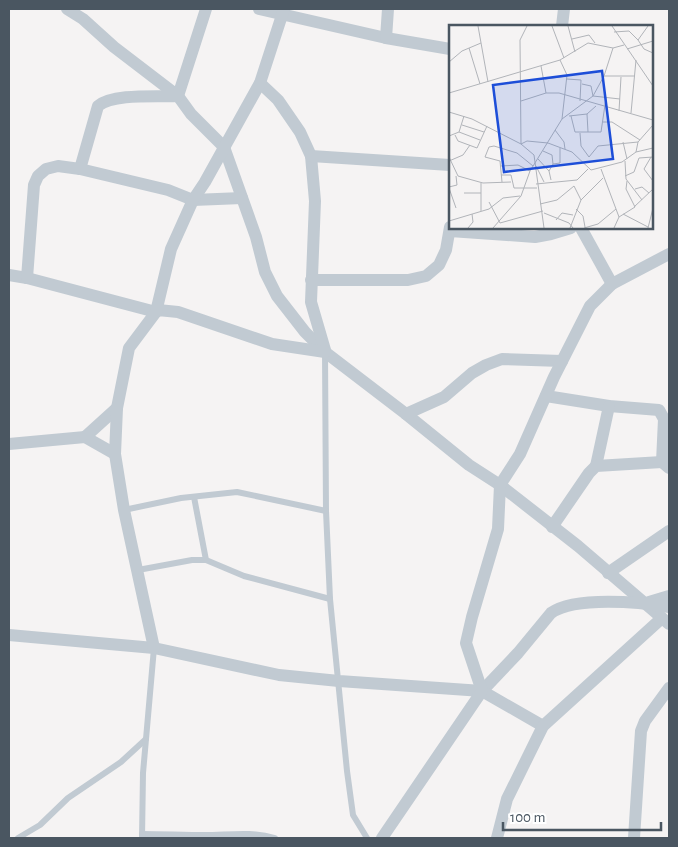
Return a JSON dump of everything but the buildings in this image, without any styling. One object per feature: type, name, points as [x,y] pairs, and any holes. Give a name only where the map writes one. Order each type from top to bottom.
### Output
[{"type":"street","points":[[67,9],[83,19],[114,47],[178,96],[191,114],[224,147],[256,237],[265,272],[277,296],[301,328],[325,352],[469,465],[500,485],[578,546],[644,603],[667,616],[543,726],[507,799],[497,838]]},
{"type":"street","points":[[178,96],[206,9]]},
{"type":"street","points":[[260,9],[283,12],[386,38],[449,49]]},
{"type":"street","points":[[386,38],[388,9]]},
{"type":"street","points":[[562,25],[564,9]]},
{"type":"street","points":[[154,648],[124,510],[115,454],[117,408],[129,348],[156,312],[171,249],[193,200],[206,182],[260,83],[283,12]]},
{"type":"street","points":[[260,83],[278,100],[300,132],[311,156],[315,202],[311,302],[325,352]]},
{"type":"street","points":[[80,169],[98,106],[103,102],[117,98],[178,96]]},
{"type":"street","points":[[311,156],[449,165]]},
{"type":"street","points":[[26,278],[34,185],[38,176],[46,170],[58,166],[80,169],[168,190],[193,200],[242,198]]},
{"type":"street","points":[[311,280],[408,280],[426,276],[440,265],[446,250],[450,229],[535,237],[568,229]]},
{"type":"street","points":[[582,229],[612,284]]},
{"type":"street","points":[[482,691],[466,643],[498,529],[500,485],[520,454],[562,361],[590,306],[612,284],[669,254]]},
{"type":"street","points":[[9,275],[156,312],[158,310],[178,312],[272,344],[325,352]]},
{"type":"street","points":[[406,414],[444,397],[472,373],[502,359],[562,361]]},
{"type":"street","points":[[546,396],[610,406],[659,410],[664,419],[666,465],[596,466]]},
{"type":"street","points":[[552,527],[589,472],[596,466],[610,406]]},
{"type":"street","points":[[85,437],[117,408]]},
{"type":"street","points":[[9,444],[85,437],[115,454]]},
{"type":"street","points":[[608,573],[669,531]]},
{"type":"street","points":[[382,838],[482,691],[518,653],[551,613],[557,608],[576,603],[644,603],[669,596]]},
{"type":"street","points":[[9,635],[154,648],[279,675],[482,691],[543,726]]},
{"type":"street","points":[[634,838],[641,732],[645,721],[669,688]]},
{"type":"lane","points":[[325,352],[326,511],[330,599],[353,815],[366,838]]},
{"type":"lane","points":[[124,510],[194,497],[237,492],[326,511]]},
{"type":"lane","points":[[194,497],[206,560]]},
{"type":"lane","points":[[138,570],[192,560],[206,560],[244,576],[330,599]]},
{"type":"lane","points":[[154,648],[143,774],[142,836],[236,833],[275,838]]},
{"type":"lane","points":[[18,838],[40,825],[68,798],[121,762],[146,739]]}]
